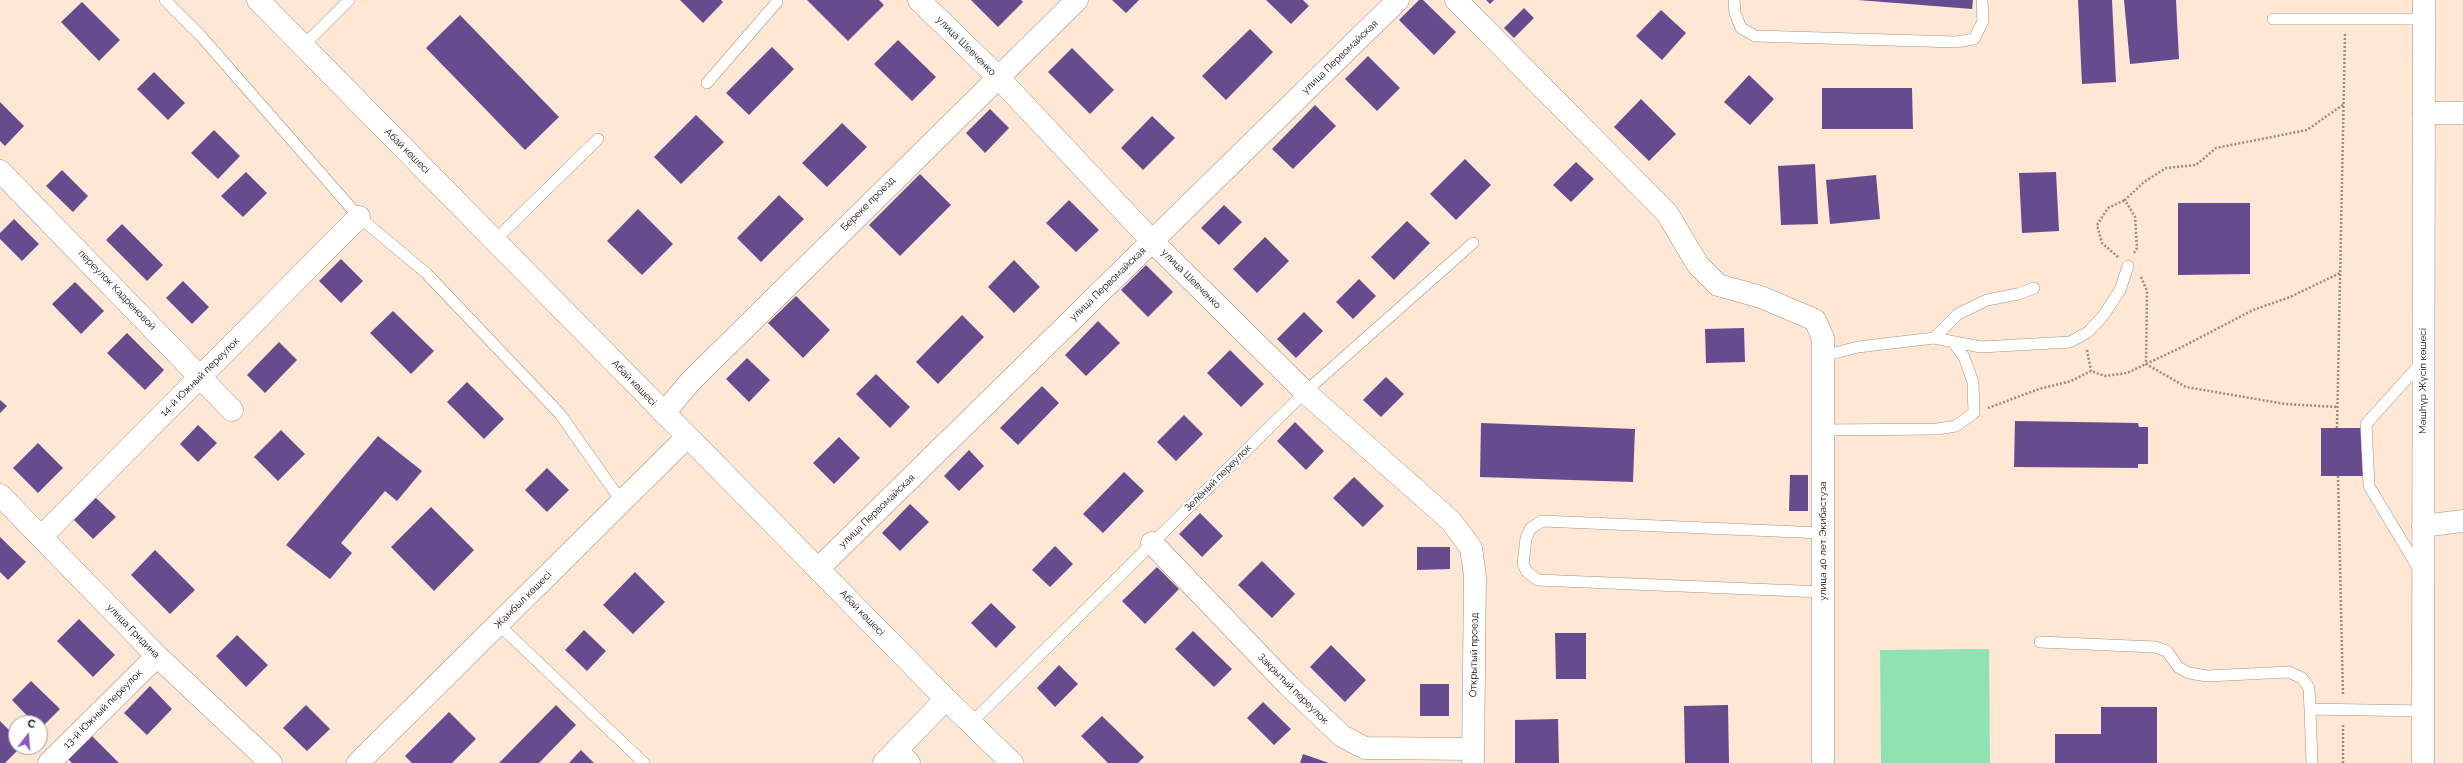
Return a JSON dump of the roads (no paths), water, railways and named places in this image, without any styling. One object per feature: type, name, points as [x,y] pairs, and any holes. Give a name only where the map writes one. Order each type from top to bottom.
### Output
[{"type":"street","name":"Абай көшесі","points":[[258,0],[664,413],[819,568],[946,699],[972,722],[1012,763]]},
{"type":"street","name":"улица Шевченко","points":[[919,0],[997,76],[1152,241],[1305,392],[1451,521],[1471,548]]},
{"type":"street","name":"Береке проезд","points":[[664,413],[690,382],[997,76],[1077,0]]},
{"type":"street","name":"улица Первомайская","points":[[819,568],[1398,0]]},
{"type":"street","name":"улица 40 лет Экибастуза","points":[[1456,0],[1666,213],[1698,265],[1718,285],[1761,297],[1815,320],[1823,338],[1823,763]]},
{"type":"street","name":"Мәшһүр Жүсіп көшесі","points":[[2423,763],[2424,10]]},
{"type":"street","points":[[2424,113],[2463,113]]},
{"type":"street","name":"переулок Кадреновой","points":[[0,171],[201,376],[232,410]]},
{"type":"street","name":"14-й Южный переулок","points":[[41,537],[359,217]]},
{"type":"street","name":"Жамбыл көшесі","points":[[358,763],[688,437]]},
{"type":"street","name":"улица Гридина","points":[[3,504],[41,537],[157,656],[271,763]]},
{"type":"street","points":[[2423,526],[2463,521]]},
{"type":"street","name":"Закрытый переулок","points":[[1152,543],[1287,684],[1342,736],[1365,748],[1473,756]]},
{"type":"street","name":"Открытый проезд","points":[[1471,548],[1475,576],[1473,756]]},
{"type":"street","name":"13-й Южный переулок","points":[[49,763],[157,656]]},
{"type":"street","points":[[896,759],[946,699]]},
{"type":"lane","points":[[166,0],[200,35],[359,217],[426,273],[560,414],[622,502]]},
{"type":"lane","points":[[303,46],[349,0]]},
{"type":"lane","points":[[707,83],[777,2],[776,0]]},
{"type":"lane","points":[[1734,0],[1735,13],[1742,28],[1755,36],[1956,42],[1974,39],[1983,21],[1982,0]]},
{"type":"lane","points":[[2273,19],[2345,20],[2424,10]]},
{"type":"lane","points":[[495,240],[598,139]]},
{"type":"lane","name":"Зелёный переулок","points":[[972,722],[1305,392],[1473,243]]},
{"type":"lane","points":[[1823,356],[1858,347],[1934,338],[1954,343],[1981,346],[2070,342],[2088,332],[2103,316],[2120,290],[2128,266]]},
{"type":"lane","points":[[1934,338],[1958,314],[1987,300],[2034,288]]},
{"type":"lane","points":[[1823,430],[1938,428],[1956,426],[1974,413],[1973,382],[1964,357],[1954,343]]},
{"type":"lane","points":[[2423,576],[2369,486],[2366,424],[2424,361]]},
{"type":"lane","points":[[1822,533],[1542,521],[1531,528],[1526,538],[1523,564],[1527,572],[1538,580],[1823,592]]},
{"type":"lane","points":[[498,624],[644,763]]},
{"type":"lane","points":[[2040,642],[2155,647],[2167,651],[2178,667],[2189,673],[2207,676],[2289,672],[2302,678],[2309,688],[2312,763]]},
{"type":"lane","points":[[2310,709],[2343,711],[2423,711]]}]
